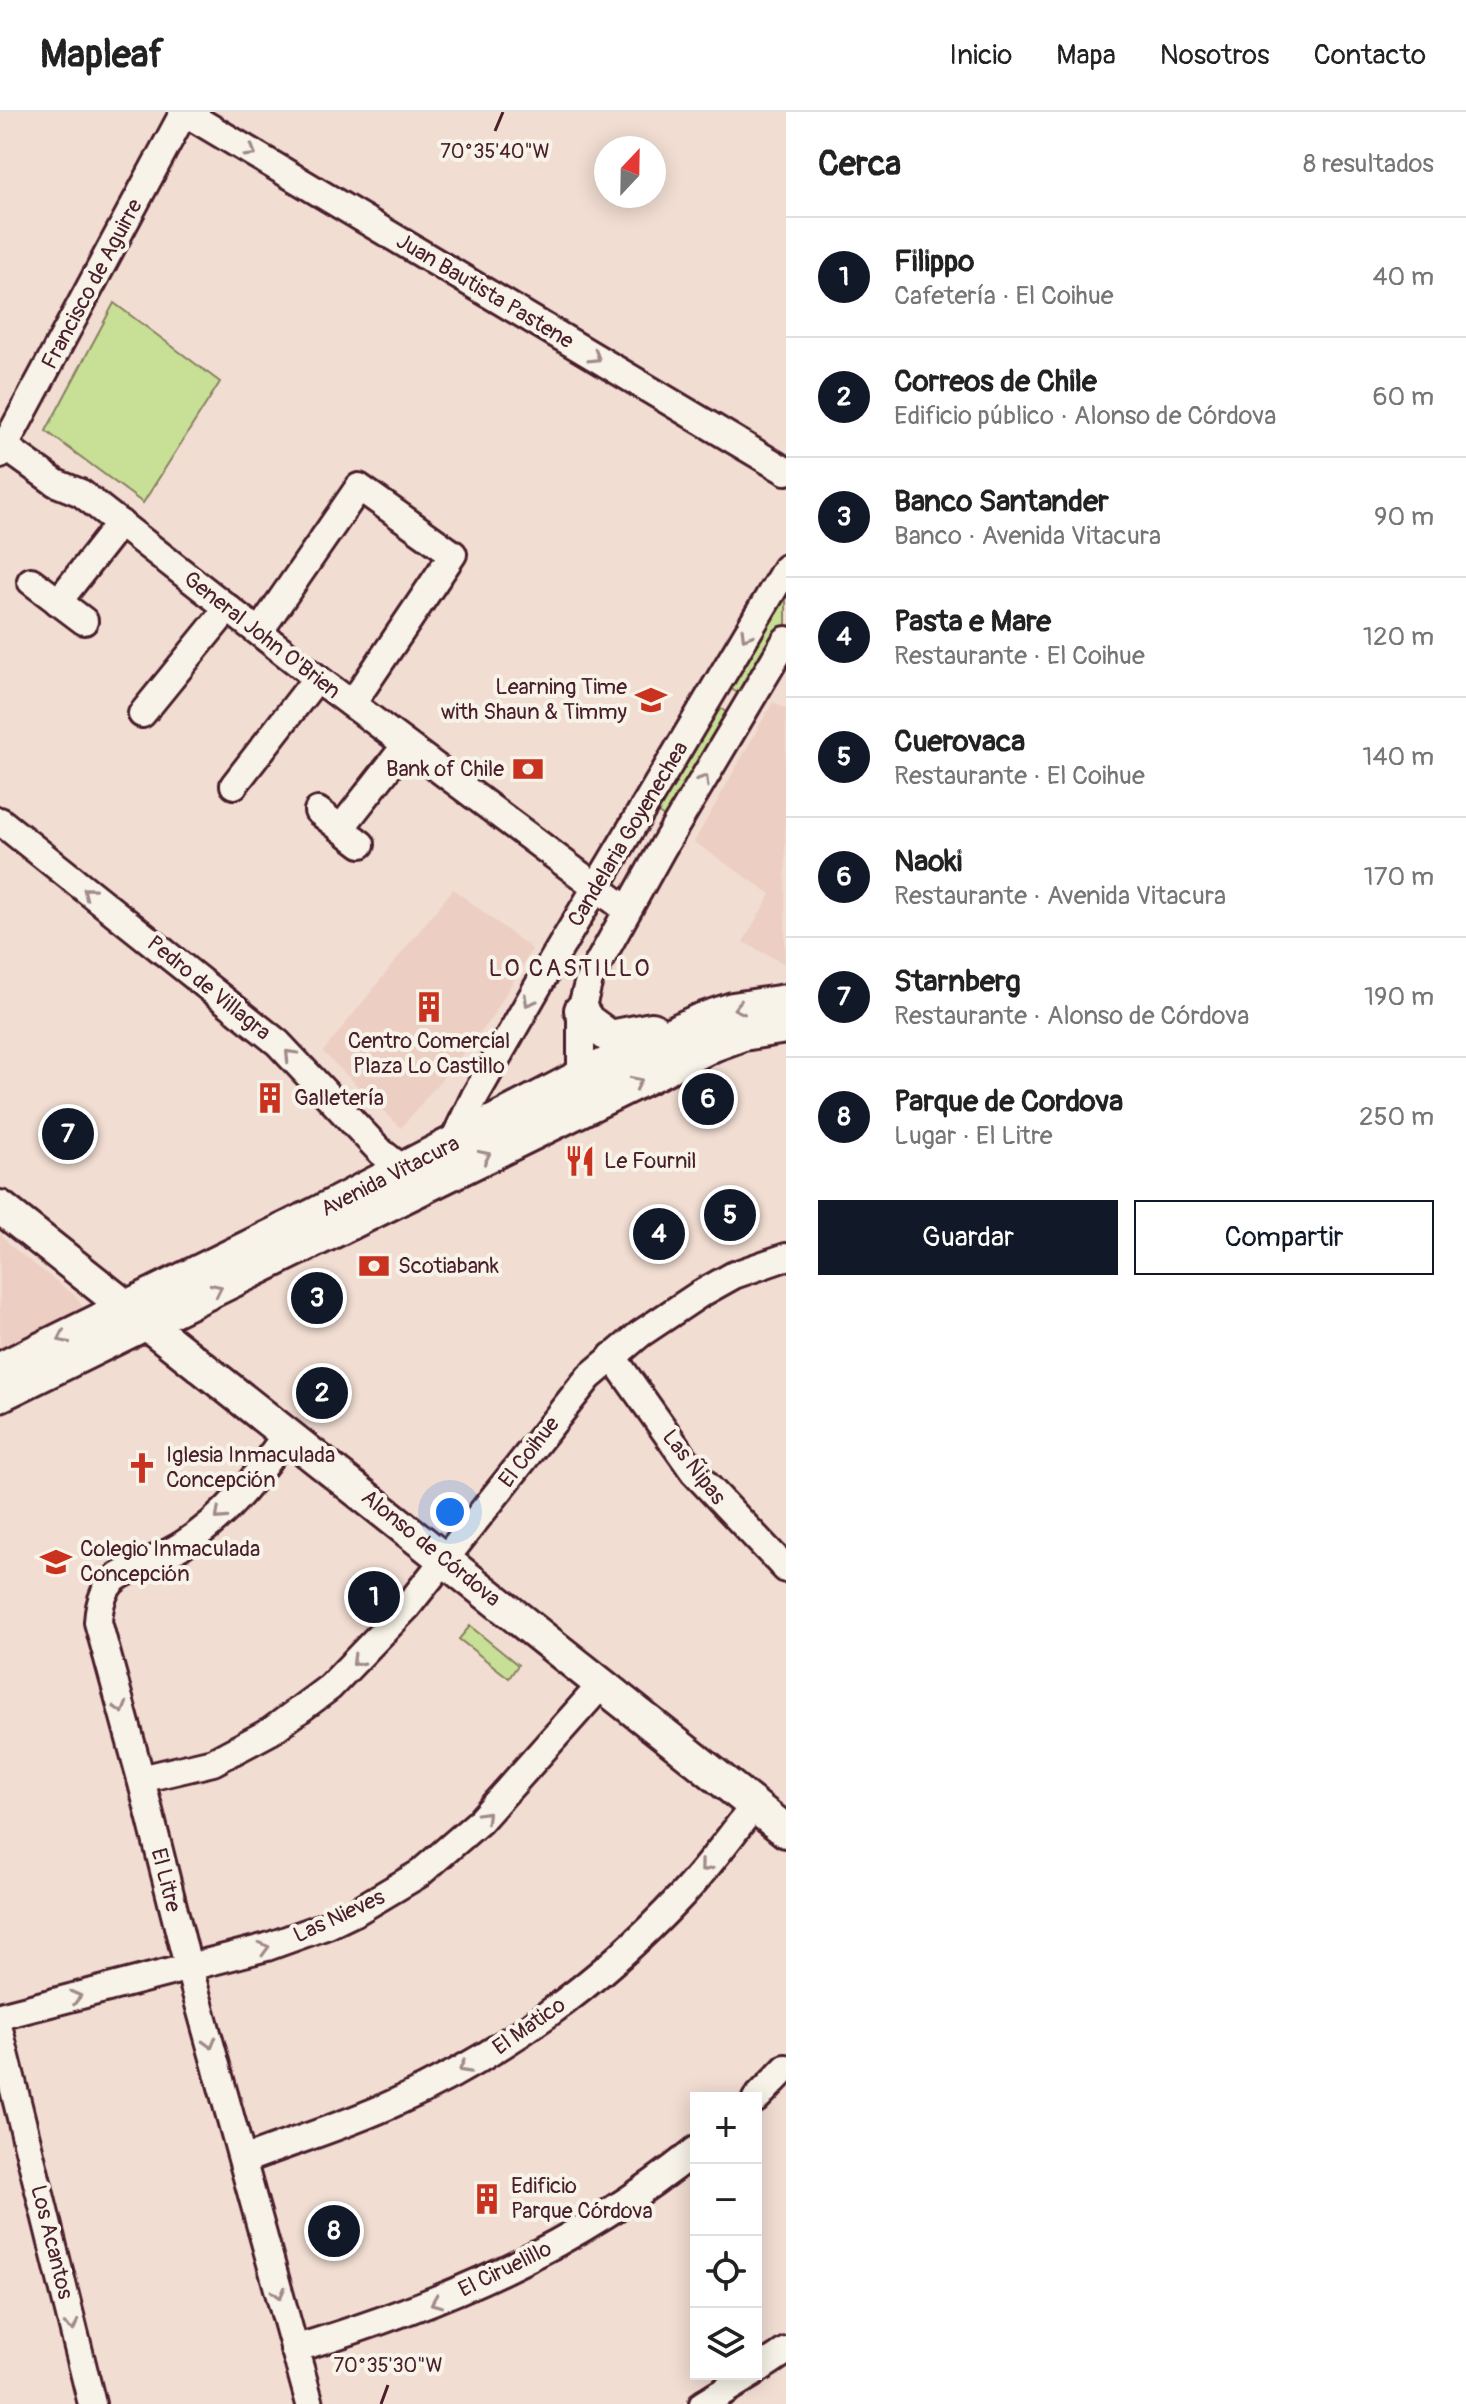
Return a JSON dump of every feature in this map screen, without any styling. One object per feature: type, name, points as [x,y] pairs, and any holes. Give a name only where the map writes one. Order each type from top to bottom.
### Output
[{"type":"main road","name":"Avenida Vitacura","points":[[0,1395],[136,1315],[581,1076],[698,1021],[733,1009],[786,1001]]},
{"type":"main road","points":[[581,1010],[588,1021],[610,1037],[698,1021]]},
{"type":"main road","name":"Avenida Vitacura","points":[[0,1369],[136,1315],[567,1116],[713,1045],[743,1034],[786,1027]]},
{"type":"main road","name":"Alonso de Córdova","points":[[0,1207],[786,1831]]},
{"type":"street","name":"Francisco de Aguirre","points":[[4,439],[184,112]]},
{"type":"street","name":"Juan Bautista Pastene","points":[[184,112],[786,471]]},
{"type":"street","name":"General John O'Brien","points":[[4,439],[66,471],[81,493],[317,678],[627,910]]},
{"type":"street","points":[[259,632],[359,487],[453,554],[352,704]]},
{"type":"street","points":[[58,602],[120,523]]},
{"type":"street","name":"Candelaria Goyenechea","points":[[452,1144],[475,1096],[577,918],[786,568]]},
{"type":"street","points":[[31,581],[84,621]]},
{"type":"street","points":[[142,714],[228,608]]},
{"type":"street","name":"Candelaria Goyenechea","points":[[567,1116],[577,1096],[581,1076],[581,1010],[589,980],[644,880],[786,640]]},
{"type":"street","points":[[721,677],[754,696]]},
{"type":"street","points":[[234,785],[317,678]]},
{"type":"street","points":[[318,811],[351,836],[406,745]]},
{"type":"street","name":"Pedro de Villagra","points":[[0,821],[278,1043],[381,1152],[404,1170]]},
{"type":"street","points":[[613,860],[613,869],[620,881],[626,884],[644,880]]},
{"type":"street","points":[[577,918],[596,914],[605,919],[611,927],[611,937]]},
{"type":"street","name":"El Coihue","points":[[141,1779],[213,1762],[252,1742],[301,1710],[357,1662],[446,1560],[589,1377],[640,1334],[700,1294],[734,1275],[786,1257]]},
{"type":"street","name":"Las Ñipas","points":[[612,1356],[694,1472],[786,1569]]},
{"type":"street","name":"El Litre","points":[[287,1433],[242,1494],[208,1527],[154,1562],[116,1578],[98,1611],[99,1633],[310,2404]]},
{"type":"street","name":"Las Nieves","points":[[0,2016],[267,1947],[328,1925],[386,1895],[419,1874],[479,1822],[602,1684]]},
{"type":"street","name":"El Matico","points":[[244,2160],[392,2105],[474,2063],[545,2017],[611,1964],[682,1895],[754,1806]]},
{"type":"street","name":"Los Acantos","points":[[0,2033],[92,2404]]},
{"type":"street","points":[[762,2093],[786,2068]]},
{"type":"street","name":"El Ciruelillo","points":[[294,2349],[422,2307],[513,2267],[599,2219],[690,2154]]},
{"type":"street","points":[[762,2368],[786,2351]]},
{"type":"street","points":[[703,2404],[742,2380]]},
{"type":"shaded area","points":[[773,702],[786,709],[785,964],[743,942],[771,894],[694,842]]},
{"type":"shaded area","name":"Centro Comercial Plaza Lo Castillo","points":[[453,889],[532,949],[489,1022],[401,1128],[323,1052]]},
{"type":"shaded area","points":[[0,1233],[13,1248],[78,1298],[82,1307],[80,1314],[0,1355]]},
{"type":"green space","points":[[114,303],[220,382],[143,503],[46,431]]},
{"type":"green space","points":[[786,585],[786,624],[743,696],[726,686]]},
{"type":"green space","points":[[714,705],[730,714],[668,819],[651,809]]},
{"type":"green space","points":[[470,1626],[518,1665],[509,1678],[459,1639]]},
{"type":"place","name":"Learning Time with Shaun & Timmy","points":[[651,700]]},
{"type":"place","name":"Bank of Chile","points":[[528,769]]},
{"type":"place","name":"Centro Comercial Plaza Lo Castillo","points":[[429,1007]]},
{"type":"place","name":"Galletería","points":[[270,1098]]},
{"type":"place","name":"Naoki","points":[[708,1099]]},
{"type":"place","name":"Starnberg","points":[[68,1134]]},
{"type":"place","name":"Le Fournil","points":[[580,1161]]},
{"type":"place","name":"Cuerovaca","points":[[730,1215]]},
{"type":"place","name":"Pasta e Mare","points":[[659,1234]]},
{"type":"place","name":"Scotiabank","points":[[374,1266]]},
{"type":"place","name":"Banco Santander","points":[[317,1298]]},
{"type":"place","name":"Correos de Chile","points":[[322,1393]]},
{"type":"place","name":"Iglesia Inmaculada Concepción","points":[[142,1468]]},
{"type":"place","name":"Colegio Inmaculada Concepción","points":[[56,1562]]},
{"type":"place","name":"Filippo","points":[[374,1597]]},
{"type":"place","name":"Edificio Parque Córdova","points":[[487,2199]]},
{"type":"place","name":"Parque de Cordova","points":[[334,2231]]},
{"type":"district","name":"LO CASTILLO","points":[[570,968]]}]
